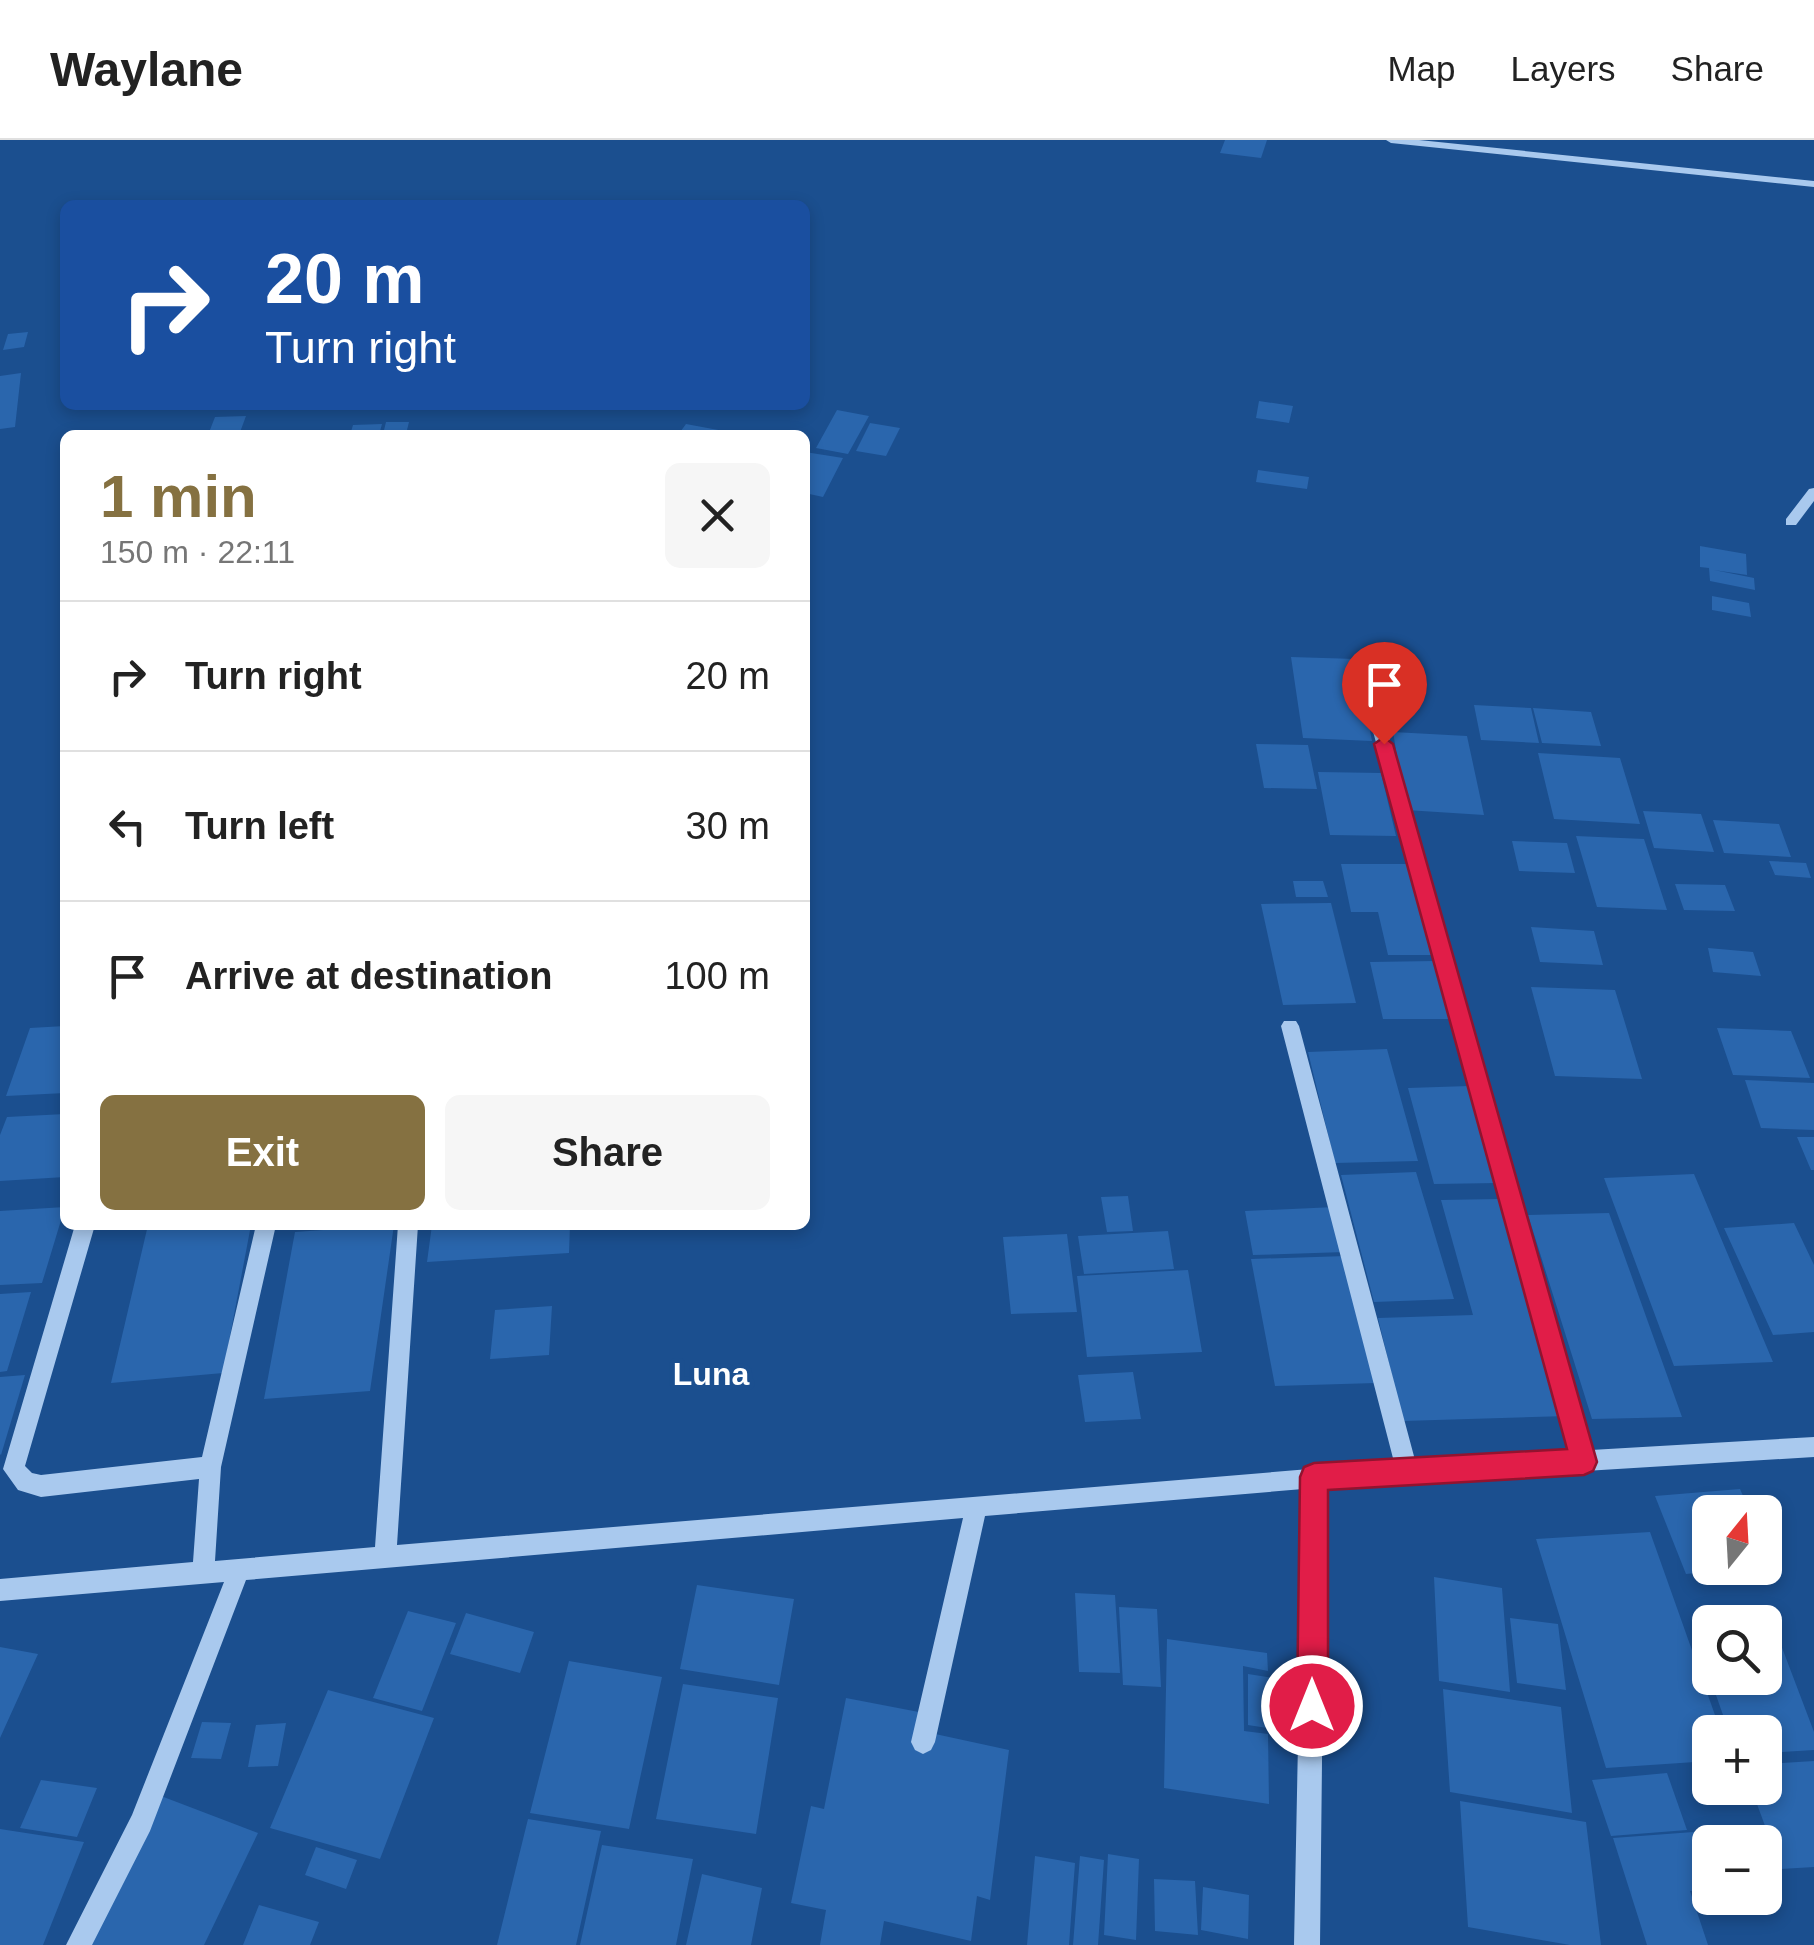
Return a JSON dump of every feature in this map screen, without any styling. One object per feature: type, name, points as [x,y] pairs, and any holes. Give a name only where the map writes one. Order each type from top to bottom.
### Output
[{"type":"street","points":[[1390,140],[1814,184]]},
{"type":"street","points":[[1791,522],[1814,492]]},
{"type":"street","points":[[1373,706],[1584,1462]]},
{"type":"street","points":[[1290,1026],[1407,1471]]},
{"type":"street","points":[[84,1230],[18,1455],[16,1476],[41,1486],[210,1468]]},
{"type":"street","points":[[203,1571],[210,1468],[265,1230]]},
{"type":"street","points":[[385,1555],[408,1230]]},
{"type":"street","points":[[0,1590],[1314,1477],[1814,1447]]},
{"type":"street","points":[[1307,1945],[1314,1477]]},
{"type":"street","points":[[923,1742],[976,1506]]},
{"type":"street","points":[[79,1945],[140,1822],[240,1568]]},
{"type":"building","points":[[1225,140],[1267,140],[1261,158],[1220,153]]},
{"type":"building","points":[[28,332],[24,347],[3,350],[8,334]]},
{"type":"building","points":[[21,373],[15,427],[0,429],[0,376]]},
{"type":"building","points":[[1259,401],[1293,406],[1289,423],[1256,418]]},
{"type":"building","points":[[837,410],[869,416],[848,454],[816,448]]},
{"type":"building","points":[[246,416],[241,430],[210,430],[215,417]]},
{"type":"building","points":[[386,422],[409,422],[407,430],[384,430]]},
{"type":"building","points":[[870,423],[900,428],[886,456],[856,451]]},
{"type":"building","points":[[382,424],[380,430],[352,430],[353,425]]},
{"type":"building","points":[[686,424],[718,430],[682,430]]},
{"type":"building","points":[[810,453],[843,458],[823,497],[810,494]]},
{"type":"building","points":[[1258,470],[1309,477],[1307,489],[1256,482]]},
{"type":"building","points":[[1700,546],[1746,554],[1747,575],[1714,570],[1754,578],[1755,590],[1710,581],[1709,568],[1700,567]]},
{"type":"building","points":[[1712,596],[1749,603],[1751,617],[1712,610]]},
{"type":"building","points":[[1291,657],[1356,659],[1372,741],[1303,738]]},
{"type":"building","points":[[1474,705],[1531,708],[1539,743],[1481,740]]},
{"type":"building","points":[[1533,708],[1591,712],[1601,746],[1542,743]]},
{"type":"building","points":[[1393,732],[1467,736],[1484,815],[1406,810]]},
{"type":"building","points":[[1256,744],[1308,745],[1317,789],[1264,788]]},
{"type":"building","points":[[1538,753],[1620,758],[1640,824],[1554,819]]},
{"type":"building","points":[[1318,772],[1381,773],[1396,836],[1330,835]]},
{"type":"building","points":[[1643,811],[1701,814],[1714,852],[1654,848]]},
{"type":"building","points":[[1713,820],[1779,824],[1791,857],[1724,853]]},
{"type":"building","points":[[1576,836],[1644,839],[1667,910],[1597,907]]},
{"type":"building","points":[[1512,841],[1567,843],[1575,873],[1519,871]]},
{"type":"building","points":[[1769,861],[1806,863],[1811,878],[1775,875]]},
{"type":"building","points":[[1341,864],[1409,864],[1433,955],[1388,955],[1378,912],[1351,912]]},
{"type":"building","points":[[1293,881],[1323,881],[1328,897],[1296,897]]},
{"type":"building","points":[[1675,884],[1725,885],[1735,911],[1684,910]]},
{"type":"building","points":[[1331,903],[1356,1003],[1283,1005],[1261,904]]},
{"type":"building","points":[[1531,927],[1594,931],[1603,965],[1540,962]]},
{"type":"building","points":[[1708,948],[1753,952],[1761,976],[1713,972]]},
{"type":"building","points":[[1435,961],[1451,1019],[1383,1019],[1370,962]]},
{"type":"building","points":[[1531,987],[1615,990],[1642,1079],[1555,1076]]},
{"type":"building","points":[[60,1026],[60,1093],[6,1096],[30,1028]]},
{"type":"building","points":[[1717,1028],[1791,1031],[1810,1078],[1733,1075]]},
{"type":"building","points":[[1387,1049],[1418,1161],[1335,1163],[1308,1052]]},
{"type":"building","points":[[1745,1080],[1814,1083],[1814,1130],[1761,1128]]},
{"type":"building","points":[[1469,1086],[1498,1183],[1434,1184],[1408,1088]]},
{"type":"building","points":[[60,1114],[60,1177],[0,1181],[0,1135],[7,1117]]},
{"type":"building","points":[[1797,1137],[1814,1137],[1814,1170],[1811,1170]]},
{"type":"building","points":[[1416,1172],[1454,1299],[1374,1302],[1341,1175]]},
{"type":"building","points":[[1694,1174],[1773,1362],[1674,1366],[1604,1178]]},
{"type":"building","points":[[1128,1196],[1133,1231],[1107,1232],[1101,1197]]},
{"type":"building","points":[[1500,1199],[1567,1416],[1403,1421],[1378,1318],[1473,1315],[1441,1200]]},
{"type":"building","points":[[60,1207],[60,1224],[42,1283],[0,1285],[0,1211]]},
{"type":"building","points":[[1335,1207],[1345,1252],[1253,1255],[1245,1211]]},
{"type":"building","points":[[1609,1213],[1682,1417],[1592,1419],[1528,1215]]},
{"type":"building","points":[[1794,1223],[1814,1265],[1814,1332],[1773,1335],[1724,1228]]},
{"type":"building","points":[[147,1230],[250,1230],[223,1373],[111,1383]]},
{"type":"building","points":[[393,1230],[370,1391],[264,1399],[295,1232]]},
{"type":"building","points":[[431,1230],[570,1230],[569,1253],[427,1262]]},
{"type":"building","points":[[1168,1231],[1174,1269],[1084,1274],[1078,1236]]},
{"type":"building","points":[[1067,1234],[1077,1312],[1011,1314],[1003,1237]]},
{"type":"building","points":[[1346,1256],[1376,1383],[1275,1386],[1251,1259]]},
{"type":"building","points":[[1188,1270],[1202,1352],[1087,1357],[1077,1276]]},
{"type":"building","points":[[31,1292],[7,1371],[0,1372],[0,1294]]},
{"type":"building","points":[[552,1306],[549,1355],[490,1359],[495,1310]]},
{"type":"building","points":[[1133,1372],[1141,1419],[1085,1422],[1078,1375]]},
{"type":"building","points":[[25,1375],[1,1455],[0,1377]]},
{"type":"building","points":[[1740,1489],[1743,1495],[1692,1495],[1692,1573],[1686,1574],[1655,1496]]},
{"type":"building","points":[[1650,1532],[1692,1650],[1692,1695],[1708,1695],[1715,1715],[1692,1715],[1692,1762],[1606,1768],[1536,1539]]},
{"type":"building","points":[[1434,1577],[1502,1588],[1510,1692],[1439,1681]]},
{"type":"building","points":[[697,1585],[794,1599],[779,1685],[680,1669]]},
{"type":"building","points":[[1075,1593],[1115,1595],[1120,1673],[1079,1672]]},
{"type":"building","points":[[1119,1607],[1157,1609],[1161,1687],[1123,1685]]},
{"type":"building","points":[[408,1611],[456,1623],[422,1711],[373,1698]]},
{"type":"building","points":[[466,1613],[534,1632],[520,1673],[450,1654]]},
{"type":"building","points":[[1510,1618],[1558,1624],[1566,1690],[1517,1683]]},
{"type":"building","points":[[1167,1639],[1267,1653],[1268,1671],[1243,1666],[1244,1731],[1268,1734],[1269,1804],[1164,1788]]},
{"type":"building","points":[[0,1647],[38,1654],[0,1738]]},
{"type":"building","points":[[1782,1648],[1814,1732],[1814,1750],[1782,1752],[1782,1715],[1723,1715],[1716,1695],[1782,1695]]},
{"type":"building","points":[[569,1661],[662,1677],[629,1829],[530,1813]]},
{"type":"building","points":[[1248,1674],[1299,1682],[1300,1733],[1248,1725]]},
{"type":"building","points":[[683,1684],[778,1698],[756,1834],[656,1819]]},
{"type":"building","points":[[1443,1689],[1561,1707],[1572,1813],[1450,1792]]},
{"type":"building","points":[[328,1690],[434,1718],[380,1859],[270,1828]]},
{"type":"building","points":[[846,1698],[924,1713],[926,1732],[1009,1750],[990,1900],[977,1896],[971,1941],[884,1921],[880,1945],[820,1945],[826,1910],[791,1903],[811,1806],[824,1809]]},
{"type":"building","points":[[202,1722],[231,1723],[221,1759],[191,1758]]},
{"type":"building","points":[[286,1723],[278,1766],[248,1767],[256,1725]]},
{"type":"building","points":[[1814,1761],[1814,1867],[1782,1869],[1782,1825],[1765,1825],[1757,1805],[1782,1805],[1782,1763]]},
{"type":"building","points":[[1667,1773],[1687,1830],[1611,1836],[1592,1780]]},
{"type":"building","points":[[41,1780],[97,1788],[77,1837],[20,1828]]},
{"type":"building","points":[[161,1796],[258,1833],[204,1945],[83,1945]]},
{"type":"building","points":[[1460,1801],[1586,1822],[1601,1945],[1570,1945],[1468,1927]]},
{"type":"building","points":[[528,1819],[601,1831],[576,1945],[497,1945]]},
{"type":"building","points":[[0,1829],[84,1842],[43,1945],[0,1945]]},
{"type":"building","points":[[1692,1832],[1692,1915],[1698,1915],[1708,1945],[1647,1945],[1613,1838]]},
{"type":"building","points":[[602,1845],[693,1859],[676,1945],[580,1945]]},
{"type":"building","points":[[316,1847],[357,1860],[346,1889],[305,1875]]},
{"type":"building","points":[[1108,1854],[1139,1859],[1136,1940],[1104,1935]]},
{"type":"building","points":[[1035,1856],[1075,1863],[1069,1945],[1027,1945]]},
{"type":"building","points":[[1080,1856],[1104,1860],[1098,1945],[1073,1945]]},
{"type":"building","points":[[702,1874],[762,1888],[751,1945],[686,1945]]},
{"type":"building","points":[[1154,1879],[1195,1881],[1198,1935],[1155,1931]]},
{"type":"building","points":[[1203,1887],[1249,1895],[1248,1939],[1201,1930]]},
{"type":"building","points":[[259,1905],[319,1922],[310,1945],[243,1945]]},
{"type":"district","name":"Luna","points":[[711,1374]]},
{"type":"route","points":[[1312,1706],[1314,1477],[1584,1462],[1384,744]]}]
